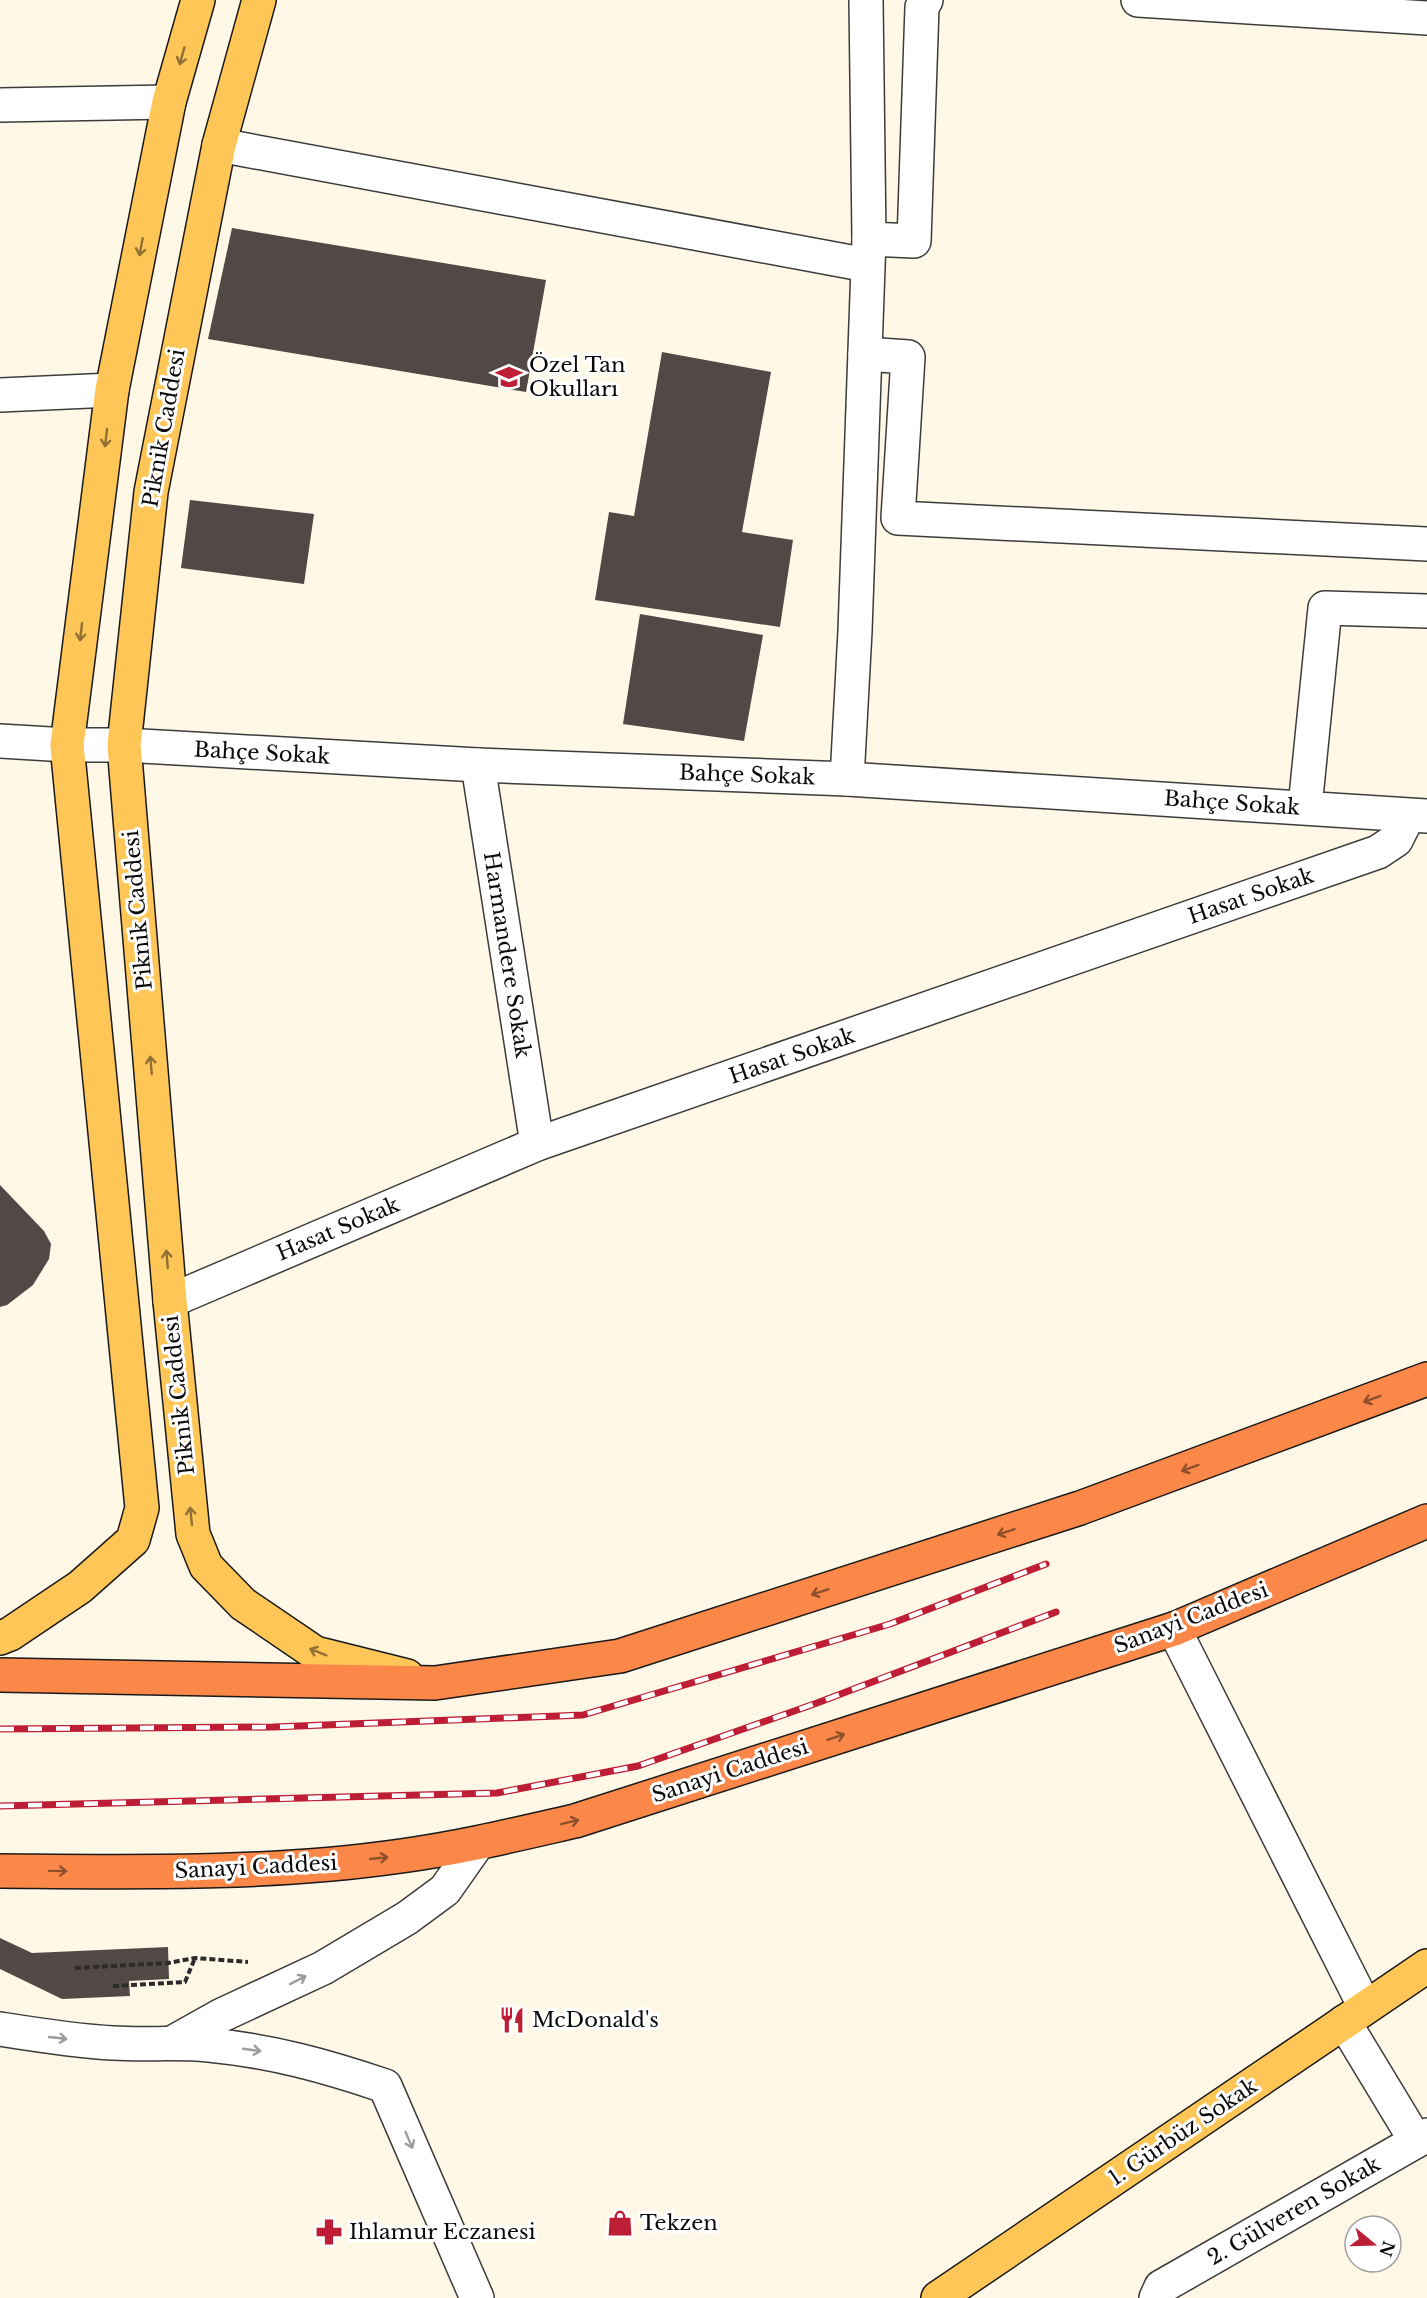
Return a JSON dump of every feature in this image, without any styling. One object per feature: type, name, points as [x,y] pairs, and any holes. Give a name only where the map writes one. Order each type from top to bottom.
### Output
[{"type":"highway","points":[[0,1675],[435,1683],[620,1656],[1080,1508],[1427,1379]]},
{"type":"highway","name":"Sanayi Caddesi","points":[[0,1870],[147,1872],[239,1870],[400,1856],[477,1844],[576,1821],[1174,1629],[1427,1521]]},
{"type":"main road","points":[[0,1638],[10,1634],[80,1587],[134,1540],[142,1508],[67,746],[112,390],[170,102],[198,0]]},
{"type":"main road","name":"Piknik Caddesi","points":[[259,0],[219,145],[151,492],[124,746],[170,1301],[193,1534],[206,1566],[243,1604],[315,1653],[435,1683]]},
{"type":"main road","name":"1. Gürbüz Sokak","points":[[938,2298],[1427,1965]]},
{"type":"street","points":[[847,779],[855,631],[868,252],[866,0]]},
{"type":"street","points":[[219,145],[868,252],[914,241],[922,8],[926,0]]},
{"type":"street","points":[[1138,0],[1427,18]]},
{"type":"street","points":[[0,105],[170,102]]},
{"type":"street","points":[[865,354],[908,357],[898,518],[1427,544]]},
{"type":"street","points":[[0,395],[112,390]]},
{"type":"street","points":[[1305,807],[1325,608],[1427,611]]},
{"type":"street","name":"Bahçe Sokak","points":[[0,741],[478,765],[847,779],[1417,816]]},
{"type":"street","name":"Harmandere Sokak","points":[[478,765],[537,1144]]},
{"type":"street","name":"Hasat Sokak","points":[[170,1301],[537,1144],[1378,852],[1396,840],[1417,816]]},
{"type":"street","points":[[1174,1629],[1354,2015],[1422,2138]]},
{"type":"street","points":[[170,2044],[222,2015],[323,1968],[406,1918],[445,1890],[477,1844]]},
{"type":"street","points":[[0,2029],[53,2038],[114,2043],[207,2045],[261,2052],[319,2064],[386,2086],[477,2298]]},
{"type":"street","name":"2. Gülveren Sokak","points":[[1158,2292],[1422,2138]]},
{"type":"path","points":[[113,1986],[185,1982],[195,1958]]},
{"type":"path","points":[[75,1968],[168,1963]]},
{"type":"building","name":"Özel Tan Okulları","points":[[232,228],[546,280],[526,392],[208,339]]},
{"type":"building","points":[[662,352],[771,372],[742,532],[793,540],[780,627],[595,600],[609,512],[634,516]]},
{"type":"building","points":[[190,500],[314,514],[304,584],[181,568]]},
{"type":"building","points":[[640,614],[763,635],[744,741],[623,724]]},
{"type":"building","points":[[0,1185],[44,1231],[51,1244],[49,1259],[33,1285],[7,1305],[0,1307]]},
{"type":"building","points":[[0,1938],[32,1953],[168,1947],[169,1979],[129,1981],[130,1996],[62,1999],[0,1969]]},
{"type":"railway","points":[[0,1729],[273,1727],[583,1715],[890,1624],[1046,1564]]},
{"type":"railway","points":[[0,1806],[497,1793],[638,1766],[817,1703],[1056,1612]]},
{"type":"place","name":"Özel Tan Okulları","points":[[509,377]]},
{"type":"place","name":"McDonald's","points":[[512,2020]]},
{"type":"place","name":"Tekzen","points":[[620,2223]]},
{"type":"place","name":"Ihlamur Eczanesi","points":[[329,2232]]}]
